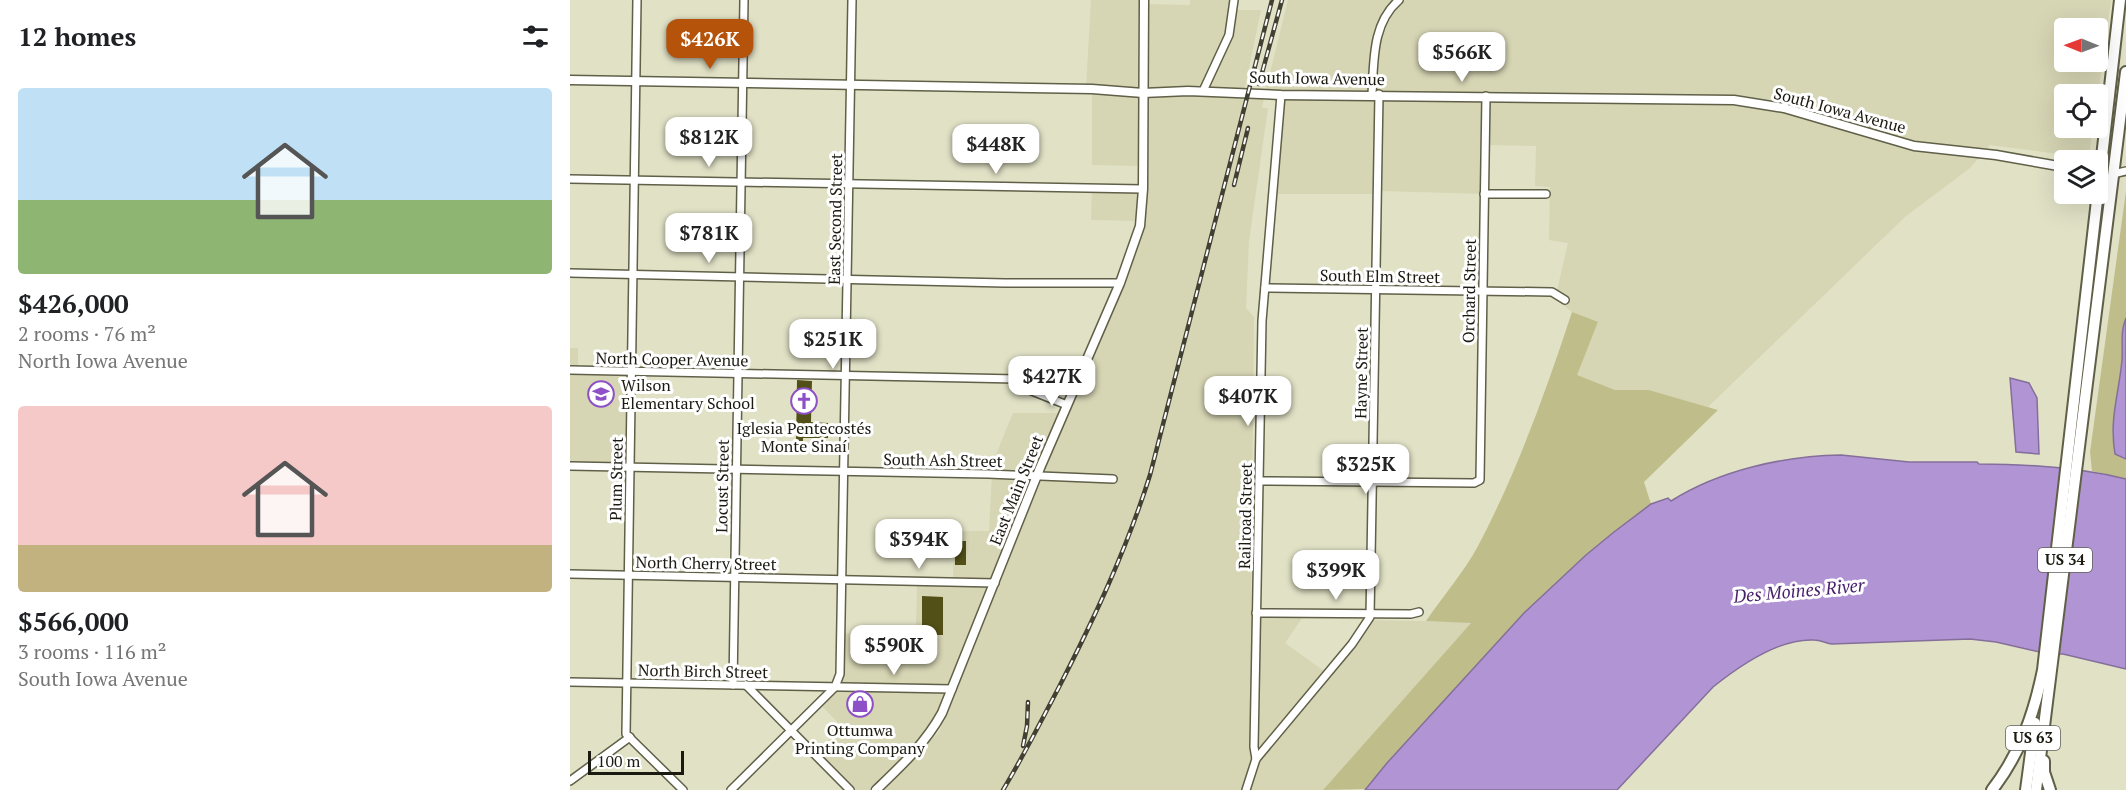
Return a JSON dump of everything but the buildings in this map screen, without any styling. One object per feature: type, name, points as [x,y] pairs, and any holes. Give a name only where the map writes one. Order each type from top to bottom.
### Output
[{"type":"highway","name":"US 34","points":[[2102,150],[2120,0]]},
{"type":"highway","name":"US 34","points":[[2036,790],[2043,734],[2047,671],[2074,449],[2114,174],[2126,72]]},
{"type":"highway","name":"US 34","points":[[2074,449],[2096,204]]},
{"type":"highway","name":"US 34","points":[[1992,790],[2011,764],[2029,727],[2047,671]]},
{"type":"highway","name":"US 63","points":[[2026,790],[2040,687]]},
{"type":"highway","name":"US 63","points":[[2043,734],[2044,772],[2050,790]]},
{"type":"main road","name":"East Main Street","points":[[876,790],[915,753],[942,713],[1037,477],[1120,283],[1140,226],[1143,189],[1144,0]]},
{"type":"main road","name":"South Iowa Avenue","points":[[570,80],[1092,89],[1143,93],[1203,91],[1281,95],[1376,94],[1734,100],[1784,108],[1914,146],[1996,155],[2054,165]]},
{"type":"main road","points":[[2108,174],[2114,174]]},
{"type":"street","name":"Plum Street","points":[[630,737],[626,734],[626,683],[637,0]]},
{"type":"street","name":"Locust Street","points":[[733,685],[744,0]]},
{"type":"street","name":"East Second Street","points":[[835,687],[840,674],[852,0]]},
{"type":"street","points":[[1203,91],[1229,35],[1234,0]]},
{"type":"street","name":"Hayne Street","points":[[1370,614],[1377,36],[1383,16],[1399,0]]},
{"type":"street","name":"Railroad Street","points":[[1256,759],[1254,747],[1256,613],[1264,288],[1281,95]]},
{"type":"street","name":"Orchard Street","points":[[1372,482],[1474,483],[1480,480],[1486,96]]},
{"type":"street","points":[[2114,174],[2126,171]]},
{"type":"street","points":[[570,179],[1143,189]]},
{"type":"street","points":[[1484,194],[1546,194]]},
{"type":"street","points":[[570,273],[1005,283],[1120,283]]},
{"type":"street","name":"South Elm Street","points":[[1264,288],[1552,292],[1565,300]]},
{"type":"street","name":"North Cooper Avenue","points":[[570,370],[1017,379],[1032,391],[1067,405]]},
{"type":"street","name":"South Ash Street","points":[[570,466],[988,474],[1113,479]]},
{"type":"street","points":[[1259,481],[1372,482]]},
{"type":"street","name":"North Cherry Street","points":[[570,574],[994,583]]},
{"type":"street","points":[[1256,613],[1412,614],[1419,612]]},
{"type":"street","points":[[1246,790],[1256,759],[1352,644],[1370,614]]},
{"type":"street","name":"North Birch Street","points":[[570,682],[952,689]]},
{"type":"street","points":[[746,685],[850,790]]},
{"type":"street","points":[[731,790],[835,687]]},
{"type":"street","points":[[570,781],[630,737],[683,790]]},
{"type":"shaded area","points":[[1091,0],[1144,0],[1144,4],[1190,5],[1190,0],[1234,0],[1234,10],[1261,10],[1244,92],[1265,93],[1288,0],[2111,0],[2108,22],[2108,18],[2054,18],[2054,72],[2101,72],[2100,84],[2054,84],[2054,138],[2092,138],[2090,149],[2054,150],[2054,153],[1990,145],[1970,168],[1906,216],[1708,407],[1649,390],[1615,390],[1576,375],[1598,323],[1572,312],[1555,299],[1568,243],[1549,240],[1550,187],[1535,186],[1536,146],[1485,145],[1484,194],[1382,191],[1377,194],[1272,194],[1281,95],[1265,94],[1262,108],[1268,108],[1249,241],[1246,308],[1254,317],[1251,617],[1302,618],[1285,643],[1327,673],[1368,620],[1472,622],[1323,790],[883,790],[939,732],[1146,223],[1148,21],[1144,21],[1143,166],[1092,165],[1092,90],[1086,89]]},
{"type":"shaded area","points":[[1092,188],[1143,189],[1141,221],[1091,220]]},
{"type":"shaded area","points":[[2126,191],[2126,318],[2122,333],[2122,360],[2115,406],[2113,441],[2115,454],[2126,459],[2126,479],[2092,471],[2090,452]]},
{"type":"shaded area","points":[[1572,312],[1598,322],[1577,375],[1615,390],[1649,390],[1718,410],[1644,482],[1651,504],[1586,555],[1524,613],[1366,789],[1323,790],[1471,623],[1426,621],[1466,565],[1492,518],[1530,431]]},
{"type":"shaded area","name":"Wilson Elementary School","points":[[570,348],[578,348],[578,371],[631,371],[630,467],[570,466]]},
{"type":"shaded area","points":[[1013,413],[1063,413],[942,713],[876,790],[850,790],[814,754],[842,727],[819,703],[840,674],[841,633],[916,635],[917,582],[953,583],[954,531],[989,531],[992,474],[988,474]]},
{"type":"water","points":[[2126,318],[2126,459],[2115,454],[2113,429],[2122,360],[2122,333]]},
{"type":"water","points":[[2010,378],[2029,383],[2037,398],[2039,454],[2016,452]]},
{"type":"water","name":"Des Moines River","points":[[1841,455],[1909,462],[1977,462],[1979,464],[2053,467],[2126,479],[2126,669],[2063,654],[2048,654],[1996,642],[1970,639],[1832,644],[1816,640],[1801,641],[1760,655],[1713,687],[1617,790],[1365,790],[1524,613],[1586,555],[1651,504],[1668,498],[1671,501],[1710,481],[1753,467],[1797,458]]},
{"type":"railway","points":[[1003,790],[1084,637],[1120,558],[1141,503],[1272,0]]},
{"type":"railway","points":[[1259,84],[1282,0]]},
{"type":"railway","points":[[1234,185],[1248,128]]},
{"type":"railway","points":[[1023,746],[1028,702]]},
{"type":"place","name":"Wilson Elementary School","points":[[601,394]]},
{"type":"place","name":"Iglesia Pentecostés Monte Sinaí","points":[[804,401]]},
{"type":"place","name":"Ottumwa Printing Company","points":[[860,704]]}]
